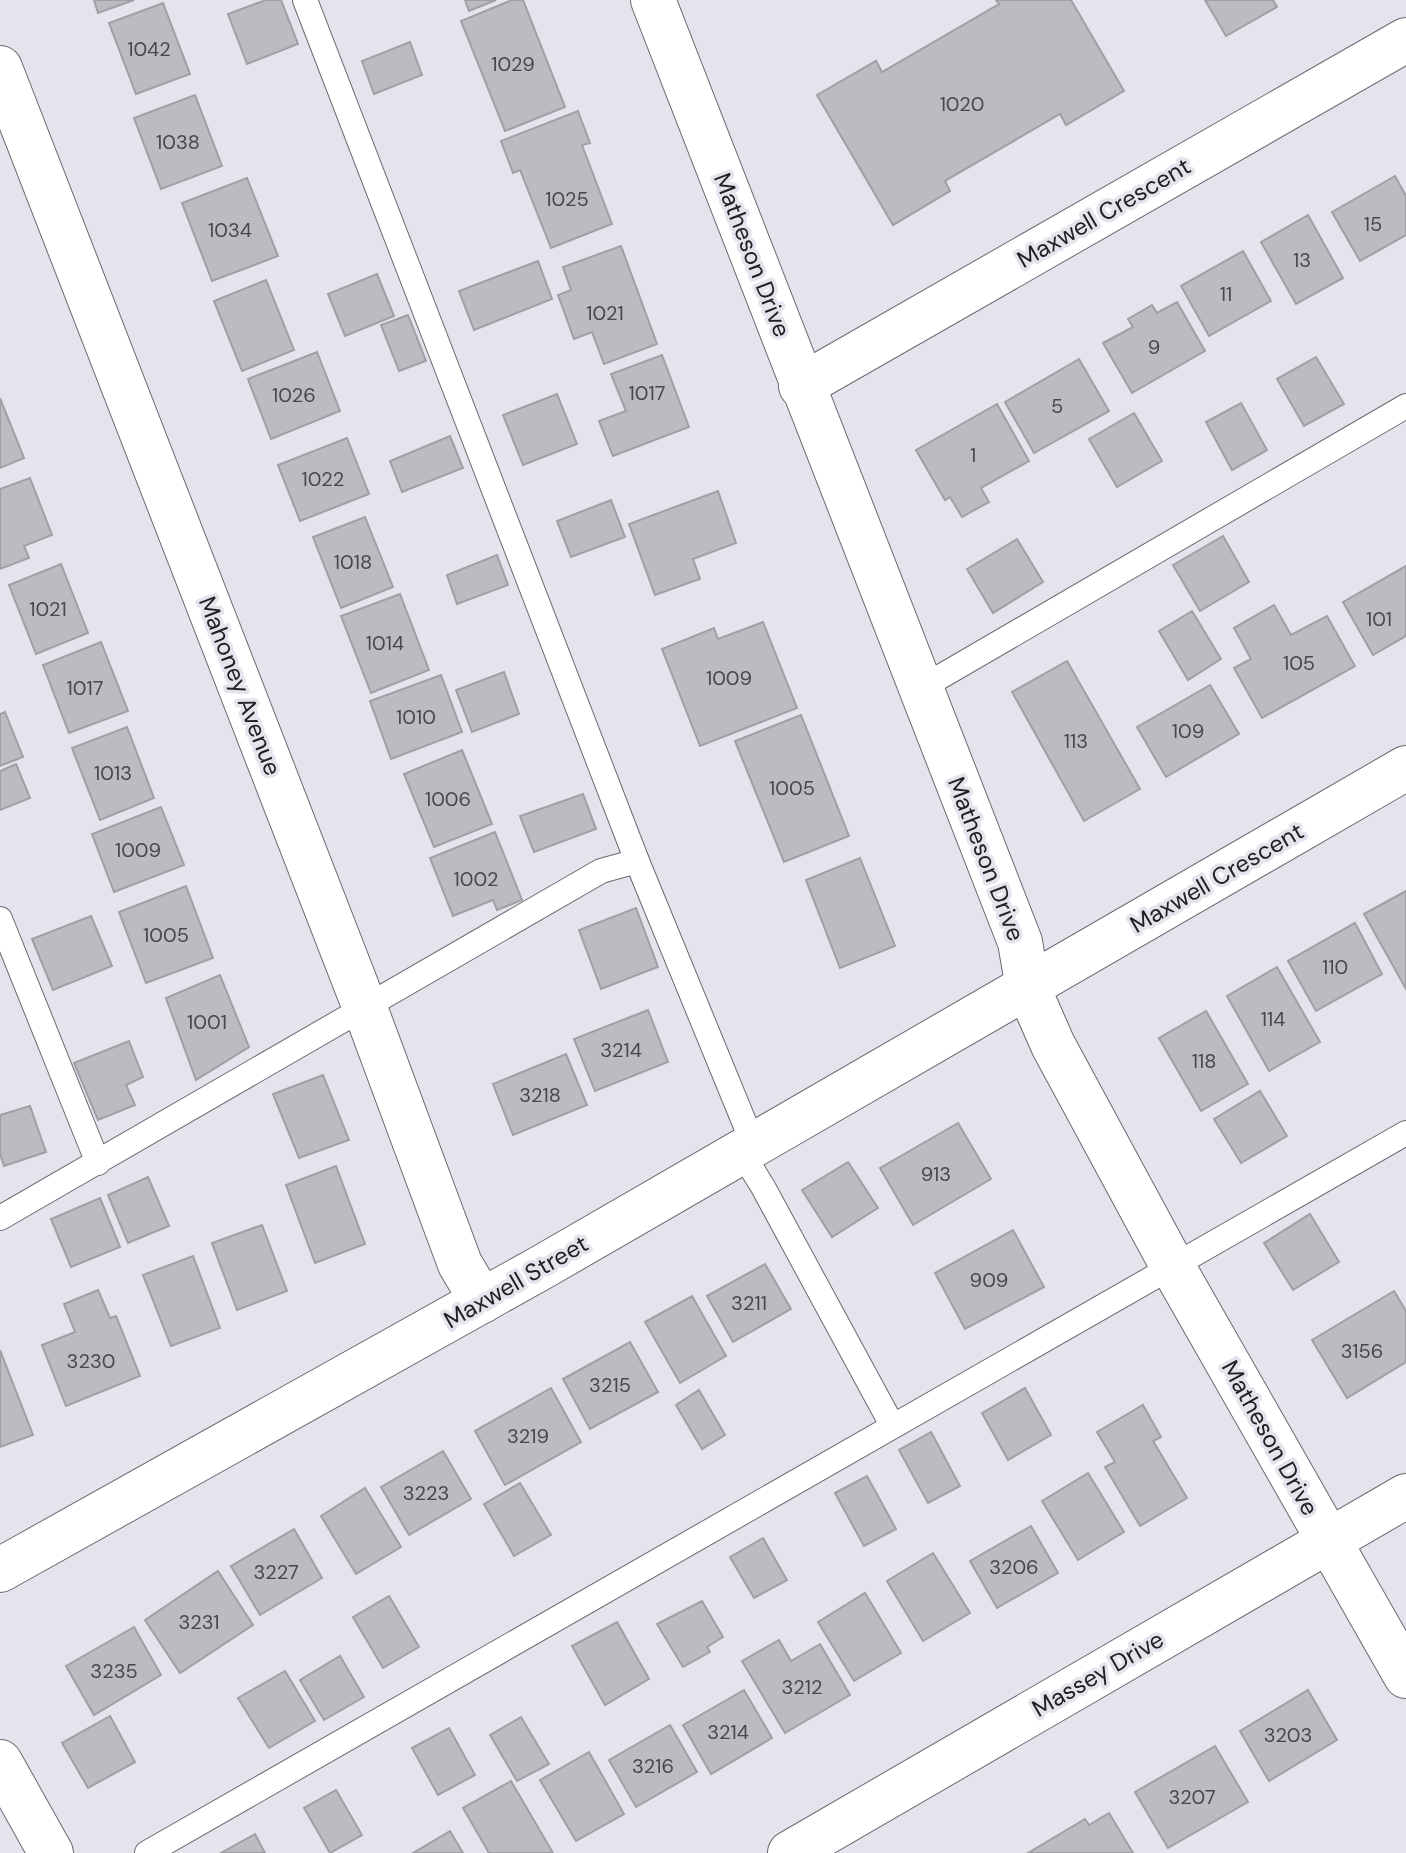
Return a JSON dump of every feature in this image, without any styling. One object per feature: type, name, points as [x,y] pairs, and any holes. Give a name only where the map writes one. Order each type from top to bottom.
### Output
[{"type":"street","name":"Matheson Drive","points":[[653,0],[1020,942],[1028,988],[1053,1045],[1173,1267],[1406,1676]]},
{"type":"street","name":"Maxwell Crescent","points":[[801,386],[1406,40]]},
{"type":"street","name":"Mahoney Avenue","points":[[0,68],[365,1008],[460,1264],[482,1301]]},
{"type":"street","name":"Maxwell Crescent","points":[[1028,988],[1406,768]]},
{"type":"street","name":"Maxwell Street","points":[[0,1570],[482,1301],[1028,988]]},
{"type":"street","name":"Massey Drive","points":[[790,1853],[1406,1496]]},
{"type":"street","points":[[0,1762],[51,1853]]},
{"type":"lane","points":[[305,0],[763,1187],[892,1425]]},
{"type":"lane","points":[[921,688],[1406,406]]},
{"type":"lane","points":[[0,1218],[601,871],[637,861]]},
{"type":"lane","points":[[0,919],[98,1163]]},
{"type":"lane","points":[[147,1853],[1406,1133]]},
{"type":"building","points":[[94,0],[134,0],[98,13]]},
{"type":"building","points":[[266,0],[281,0],[298,44],[247,64],[228,14]]},
{"type":"building","points":[[465,0],[496,0],[469,11]]},
{"type":"building","points":[[512,0],[523,0],[565,107],[505,131],[461,21]]},
{"type":"building","points":[[996,0],[1071,0],[1124,91],[1066,125],[1060,114],[945,181],[950,191],[893,225],[817,95],[876,61],[882,72],[999,4]]},
{"type":"building","points":[[1205,0],[1273,0],[1277,7],[1226,36]]},
{"type":"building","points":[[163,3],[190,74],[136,94],[109,23]]},
{"type":"building","points":[[410,42],[422,75],[374,94],[362,61]]},
{"type":"building","points":[[195,95],[222,166],[161,189],[134,118]]},
{"type":"building","points":[[578,111],[590,143],[582,145],[612,224],[551,248],[520,170],[513,173],[501,141]]},
{"type":"building","points":[[1395,176],[1406,196],[1406,235],[1360,261],[1332,212]]},
{"type":"building","points":[[247,178],[278,256],[212,281],[182,203]]},
{"type":"building","points":[[1308,215],[1343,278],[1296,304],[1261,242]]},
{"type":"building","points":[[621,246],[657,344],[604,364],[592,332],[574,339],[558,295],[571,290],[563,267]]},
{"type":"building","points":[[1243,251],[1271,301],[1209,336],[1181,286]]},
{"type":"building","points":[[538,261],[552,299],[474,330],[459,291]]},
{"type":"building","points":[[377,274],[394,316],[345,336],[328,294]]},
{"type":"building","points":[[266,280],[294,350],[242,371],[214,301]]},
{"type":"building","points":[[1177,302],[1205,351],[1132,393],[1103,343],[1133,327],[1128,319],[1152,305],[1157,313]]},
{"type":"building","points":[[408,315],[426,361],[399,371],[381,325]]},
{"type":"building","points":[[317,352],[340,411],[271,439],[248,379]]},
{"type":"building","points":[[662,355],[689,427],[613,456],[599,421],[626,411],[611,374]]},
{"type":"building","points":[[1316,357],[1344,404],[1304,426],[1277,379]]},
{"type":"building","points":[[1079,359],[1109,411],[1034,453],[1005,402]]},
{"type":"building","points":[[557,394],[577,444],[523,465],[503,415]]},
{"type":"building","points":[[0,398],[24,458],[0,468]]},
{"type":"building","points":[[1241,403],[1267,450],[1232,470],[1206,422]]},
{"type":"building","points":[[997,404],[1029,461],[981,488],[989,502],[962,517],[950,497],[945,500],[916,450]]},
{"type":"building","points":[[1134,413],[1162,461],[1117,487],[1089,439]]},
{"type":"building","points":[[450,436],[463,468],[402,492],[390,461]]},
{"type":"building","points":[[347,438],[369,494],[300,521],[278,465]]},
{"type":"building","points":[[30,478],[52,535],[24,546],[29,558],[0,569],[0,489]]},
{"type":"building","points":[[718,491],[736,543],[693,559],[700,579],[655,595],[629,524]]},
{"type":"building","points":[[611,500],[625,537],[571,557],[557,521]]},
{"type":"building","points":[[365,517],[393,587],[341,608],[313,537]]},
{"type":"building","points":[[1223,536],[1249,582],[1200,611],[1173,565]]},
{"type":"building","points":[[1017,539],[1043,582],[993,613],[967,569]]},
{"type":"building","points":[[497,555],[508,585],[457,604],[447,575]]},
{"type":"building","points":[[61,564],[88,633],[36,654],[9,585]]},
{"type":"building","points":[[1406,566],[1406,636],[1373,655],[1343,602]]},
{"type":"building","points":[[400,594],[429,670],[371,693],[341,616]]},
{"type":"building","points":[[1274,605],[1291,635],[1327,616],[1355,666],[1262,718],[1234,668],[1251,659],[1234,628]]},
{"type":"building","points":[[1192,611],[1221,659],[1188,680],[1159,631]]},
{"type":"building","points":[[763,622],[797,708],[700,746],[662,649],[714,628],[718,639]]},
{"type":"building","points":[[101,642],[128,711],[69,733],[43,665]]},
{"type":"building","points":[[1067,661],[1140,789],[1084,821],[1012,692]]},
{"type":"building","points":[[504,672],[519,714],[472,732],[456,690]]},
{"type":"building","points":[[441,675],[462,732],[391,759],[370,701]]},
{"type":"building","points":[[1210,685],[1239,734],[1166,777],[1137,727]]},
{"type":"building","points":[[5,712],[23,757],[0,766],[0,714]]},
{"type":"building","points":[[801,715],[849,836],[784,862],[735,741]]},
{"type":"building","points":[[127,727],[154,798],[100,820],[72,748]]},
{"type":"building","points":[[462,750],[492,824],[434,847],[404,774]]},
{"type":"building","points":[[16,764],[30,798],[0,810],[0,771]]},
{"type":"building","points":[[583,794],[596,829],[534,852],[520,816]]},
{"type":"building","points":[[161,807],[184,865],[114,892],[92,834]]},
{"type":"building","points":[[495,832],[522,900],[497,910],[493,900],[453,916],[430,858]]},
{"type":"building","points":[[860,858],[895,946],[840,968],[806,880]]},
{"type":"building","points":[[186,886],[213,958],[146,983],[119,912]]},
{"type":"building","points":[[1406,891],[1406,989],[1364,914]]},
{"type":"building","points":[[636,908],[658,967],[601,989],[579,930]]},
{"type":"building","points":[[91,916],[112,966],[53,990],[32,939]]},
{"type":"building","points":[[1355,923],[1382,974],[1316,1011],[1288,961]]},
{"type":"building","points":[[1277,967],[1320,1042],[1269,1071],[1227,996]]},
{"type":"building","points":[[220,975],[249,1047],[196,1080],[166,998]]},
{"type":"building","points":[[648,1010],[668,1062],[595,1091],[574,1039]]},
{"type":"building","points":[[1206,1011],[1248,1084],[1201,1111],[1159,1038]]},
{"type":"building","points":[[129,1041],[143,1077],[126,1085],[135,1105],[98,1120],[74,1063]]},
{"type":"building","points":[[566,1054],[587,1105],[513,1135],[493,1084]]},
{"type":"building","points":[[323,1075],[349,1140],[299,1158],[273,1094]]},
{"type":"building","points":[[1260,1091],[1287,1136],[1241,1163],[1214,1119]]},
{"type":"building","points":[[30,1106],[46,1152],[4,1166],[0,1154],[0,1115]]},
{"type":"building","points":[[958,1123],[991,1179],[913,1225],[880,1168]]},
{"type":"building","points":[[848,1162],[878,1208],[832,1237],[802,1190]]},
{"type":"building","points":[[336,1166],[365,1244],[315,1263],[286,1185]]},
{"type":"building","points":[[148,1177],[169,1226],[128,1243],[108,1195]]},
{"type":"building","points":[[100,1198],[120,1247],[71,1267],[51,1219]]},
{"type":"building","points":[[1310,1214],[1339,1262],[1293,1290],[1264,1243]]},
{"type":"building","points":[[262,1225],[287,1291],[237,1310],[212,1243]]},
{"type":"building","points":[[1013,1230],[1044,1287],[965,1329],[935,1273]]},
{"type":"building","points":[[193,1256],[220,1328],[171,1346],[143,1275]]},
{"type":"building","points":[[765,1264],[791,1309],[733,1342],[707,1296]]},
{"type":"building","points":[[98,1290],[110,1318],[116,1316],[140,1376],[66,1406],[42,1345],[75,1332],[64,1304]]},
{"type":"building","points":[[1394,1291],[1406,1311],[1406,1362],[1347,1398],[1312,1340]]},
{"type":"building","points":[[692,1296],[726,1356],[680,1383],[645,1322]]},
{"type":"building","points":[[630,1342],[658,1392],[590,1429],[563,1379]]},
{"type":"building","points":[[0,1350],[33,1435],[0,1447]]},
{"type":"building","points":[[551,1388],[581,1442],[505,1485],[475,1431]]},
{"type":"building","points":[[1025,1388],[1051,1435],[1008,1460],[982,1413]]},
{"type":"building","points":[[699,1390],[725,1435],[702,1449],[676,1405]]},
{"type":"building","points":[[1143,1405],[1161,1437],[1153,1441],[1187,1498],[1140,1526],[1105,1467],[1115,1462],[1097,1432]]},
{"type":"building","points":[[931,1432],[960,1486],[928,1503],[899,1450]]},
{"type":"building","points":[[443,1451],[471,1499],[409,1535],[381,1487]]},
{"type":"building","points":[[1088,1473],[1124,1532],[1078,1560],[1042,1501]]},
{"type":"building","points":[[867,1476],[896,1529],[864,1546],[835,1493]]},
{"type":"building","points":[[520,1483],[551,1535],[514,1556],[484,1504]]},
{"type":"building","points":[[365,1488],[401,1547],[356,1574],[321,1516]]},
{"type":"building","points":[[1031,1526],[1058,1573],[997,1608],[970,1561]]},
{"type":"building","points":[[294,1529],[322,1578],[260,1615],[231,1566]]},
{"type":"building","points":[[763,1538],[787,1580],[754,1598],[730,1557]]},
{"type":"building","points":[[933,1553],[970,1613],[923,1641],[887,1581]]},
{"type":"building","points":[[218,1571],[253,1625],[180,1673],[145,1620]]},
{"type":"building","points":[[865,1593],[901,1653],[854,1681],[818,1622]]},
{"type":"building","points":[[389,1596],[419,1647],[383,1668],[353,1617]]},
{"type":"building","points":[[702,1601],[723,1637],[707,1647],[710,1652],[683,1667],[657,1624]]},
{"type":"building","points":[[617,1622],[649,1679],[605,1705],[572,1646]]},
{"type":"building","points":[[134,1627],[161,1675],[94,1715],[66,1666]]},
{"type":"building","points":[[779,1640],[791,1661],[820,1644],[850,1695],[785,1733],[742,1661]]},
{"type":"building","points":[[340,1656],[364,1697],[324,1720],[300,1680]]},
{"type":"building","points":[[285,1671],[315,1721],[269,1748],[238,1698]]},
{"type":"building","points":[[744,1690],[772,1738],[711,1774],[683,1725]]},
{"type":"building","points":[[1308,1690],[1337,1740],[1269,1781],[1240,1731]]},
{"type":"building","points":[[110,1716],[135,1762],[88,1788],[62,1743]]},
{"type":"building","points":[[521,1717],[549,1764],[517,1781],[490,1735]]},
{"type":"building","points":[[670,1725],[697,1772],[636,1807],[609,1760]]},
{"type":"building","points":[[449,1728],[475,1775],[438,1795],[412,1748]]},
{"type":"building","points":[[1215,1746],[1248,1802],[1168,1848],[1135,1792]]},
{"type":"building","points":[[589,1752],[624,1814],[576,1841],[540,1780]]},
{"type":"building","points":[[511,1781],[553,1853],[489,1853],[463,1808]]},
{"type":"building","points":[[336,1790],[362,1835],[330,1853],[304,1808]]},
{"type":"building","points":[[1109,1813],[1133,1853],[1028,1853],[1085,1819],[1089,1825]]},
{"type":"building","points":[[450,1831],[463,1853],[413,1853]]},
{"type":"building","points":[[255,1834],[265,1853],[221,1853]]}]
